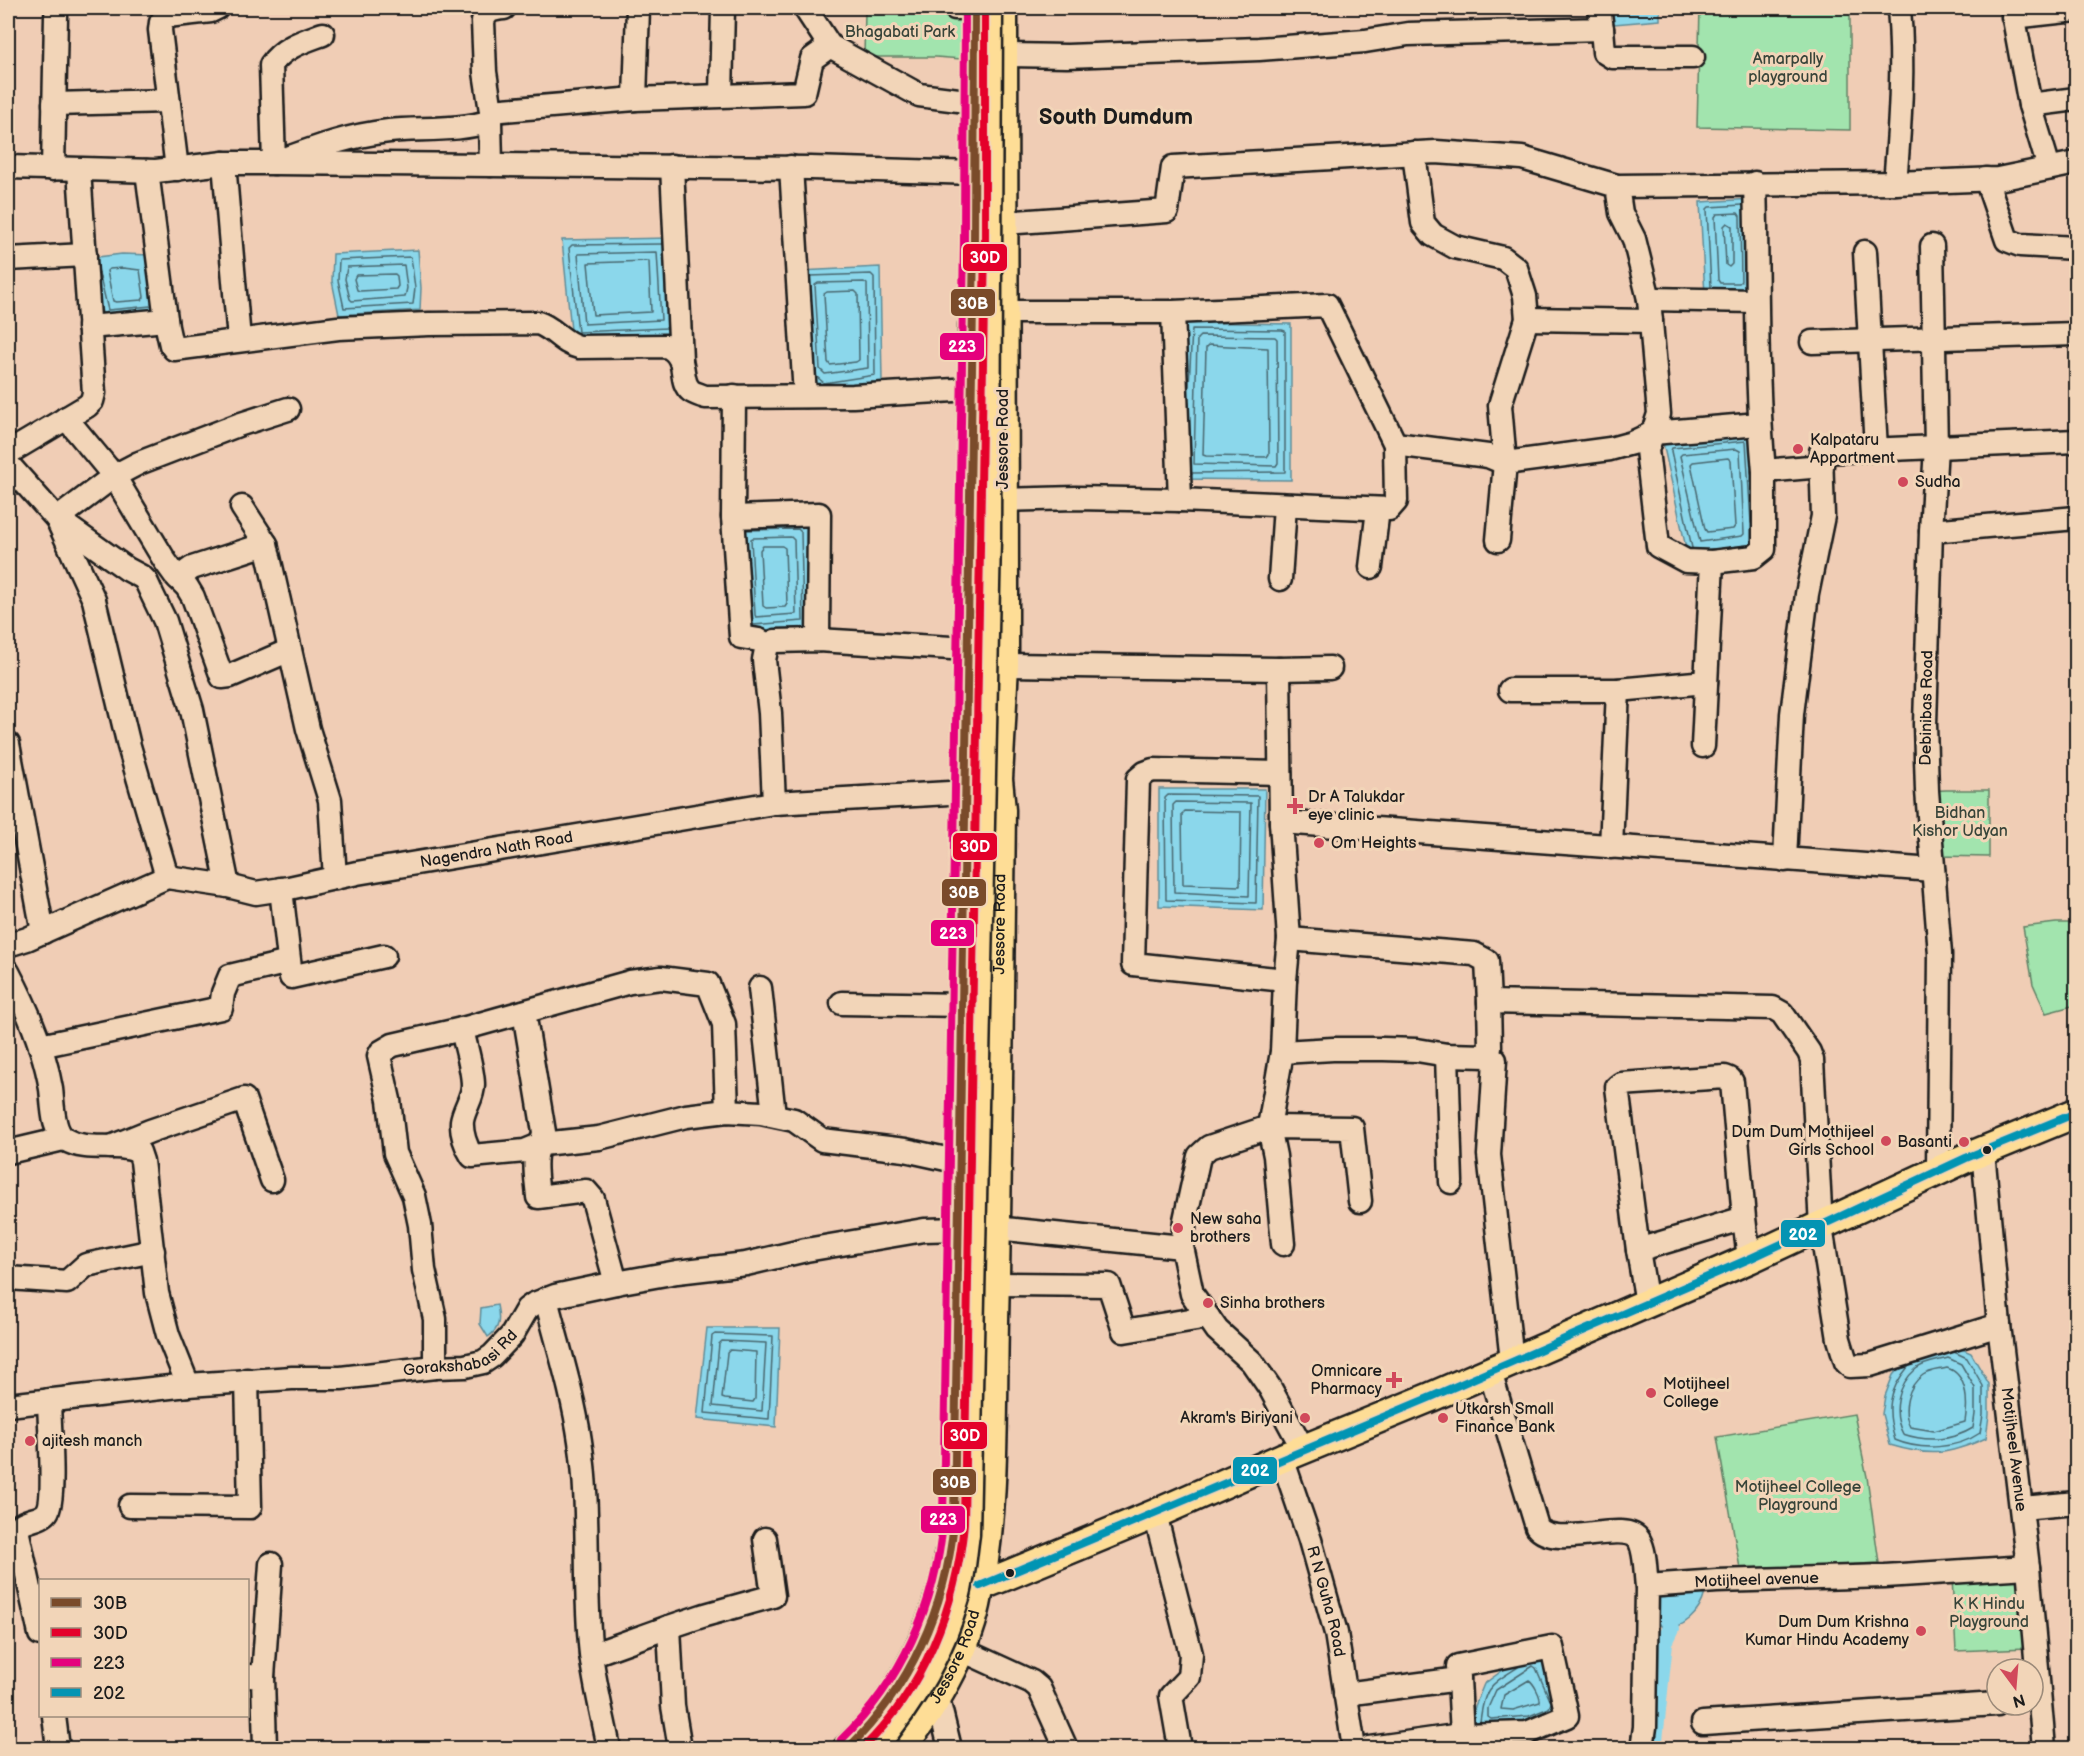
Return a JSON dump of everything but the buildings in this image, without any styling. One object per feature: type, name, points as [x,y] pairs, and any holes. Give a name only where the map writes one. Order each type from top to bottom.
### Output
[{"type":"main road","name":"Jessore Road","points":[[848,1749],[888,1706],[907,1676],[922,1645],[945,1584],[954,1511],[969,756],[968,649],[971,579],[975,8]]},
{"type":"main road","points":[[872,1749],[896,1719],[924,1675],[956,1593],[965,1534],[987,538],[988,8]]},
{"type":"main road","name":"Jessore Road","points":[[899,1749],[937,1695],[962,1650],[980,1586],[989,1486],[996,1228],[1001,810],[998,780],[1004,665],[1003,8]]},
{"type":"main road","points":[[945,1584],[980,1586],[1155,1514],[1647,1304],[1821,1227],[1938,1170],[2076,1113]]},
{"type":"street","points":[[177,169],[160,30],[161,22],[167,16],[211,11],[217,8]]},
{"type":"street","points":[[491,165],[491,116],[485,72],[483,21],[490,10],[504,8]]},
{"type":"street","points":[[635,99],[638,8]]},
{"type":"street","points":[[721,95],[723,8]]},
{"type":"street","points":[[806,8],[830,46],[919,95],[974,102]]},
{"type":"street","points":[[955,8],[975,8]]},
{"type":"street","points":[[1895,183],[1900,125],[1902,56],[1899,8]]},
{"type":"street","points":[[2049,168],[2030,105],[2012,12],[2076,10]]},
{"type":"street","points":[[53,170],[56,16]]},
{"type":"street","points":[[1003,55],[1067,56],[1259,49],[1601,18],[1604,52],[1612,57],[1693,57]]},
{"type":"street","points":[[274,163],[271,64],[277,56],[291,47],[323,34]]},
{"type":"street","points":[[274,163],[341,139],[390,131],[476,125],[491,116],[635,99],[804,93],[813,59],[830,46]]},
{"type":"street","points":[[2030,105],[2076,99]]},
{"type":"street","points":[[54,104],[168,101]]},
{"type":"street","points":[[1004,223],[1167,211],[1173,167],[1414,153],[1436,152],[1522,158],[1617,186],[1895,183],[1998,179],[2076,163]]},
{"type":"street","points":[[1414,153],[1423,223],[1433,235],[1455,247],[1503,258],[1516,268],[1525,296],[1527,319],[1500,405],[1505,463],[1498,540]]},
{"type":"street","points":[[8,167],[147,171],[224,164],[274,163],[791,167],[975,173]]},
{"type":"street","points":[[224,164],[239,340]]},
{"type":"street","points":[[672,166],[681,360],[686,386],[692,392],[705,397],[805,396],[972,389]]},
{"type":"street","points":[[791,167],[805,396]]},
{"type":"street","points":[[8,453],[92,401],[94,393],[79,170]]},
{"type":"street","points":[[147,171],[166,320],[171,345],[174,349],[338,328],[538,323],[548,326],[567,344],[579,347],[667,346],[676,351],[681,360]]},
{"type":"street","points":[[1986,179],[2007,240],[2020,245],[2076,248]]},
{"type":"street","points":[[1617,186],[1621,213],[1634,239],[1650,310],[1659,414],[1647,450],[1658,546],[1686,561],[1712,562],[1754,557],[1764,549],[1764,471],[1755,301],[1755,183]]},
{"type":"street","name":"Debinibas Road","points":[[1932,246],[1936,447],[1931,531],[1926,724],[1927,791],[1940,954],[1938,1170]]},
{"type":"street","points":[[1865,252],[1876,449]]},
{"type":"street","points":[[8,259],[85,255]]},
{"type":"street","points":[[1527,319],[1755,301]]},
{"type":"street","points":[[1003,312],[1173,312],[1327,305],[1395,444],[1396,501],[1389,509],[1378,509],[1180,500],[1076,498],[1004,500]]},
{"type":"street","points":[[1173,312],[1180,500]]},
{"type":"street","points":[[89,327],[166,320]]},
{"type":"street","points":[[1812,342],[2076,334]]},
{"type":"street","points":[[734,396],[733,517],[741,637],[759,640],[767,645]]},
{"type":"street","points":[[57,519],[114,476],[140,463],[238,425],[288,409]]},
{"type":"street","points":[[66,418],[114,476],[165,561],[187,587],[193,597],[222,677],[230,676],[290,650]]},
{"type":"street","points":[[1395,444],[1488,456],[1505,463],[1610,449],[1632,443],[1653,433],[1760,424]]},
{"type":"street","points":[[1785,860],[1792,714],[1808,594],[1823,516],[1821,453],[2076,441]]},
{"type":"street","points":[[8,464],[57,519],[146,580],[165,621],[192,710],[228,886]]},
{"type":"street","points":[[1764,471],[1822,466]]},
{"type":"street","points":[[1280,579],[1285,506]]},
{"type":"street","points":[[242,507],[266,544],[308,729],[330,801],[335,878]]},
{"type":"street","points":[[1371,567],[1378,509]]},
{"type":"street","points":[[733,517],[819,514],[818,640]]},
{"type":"street","points":[[1931,531],[2076,518]]},
{"type":"street","points":[[8,945],[27,939],[167,878],[129,746],[94,600],[57,519]]},
{"type":"street","points":[[178,578],[192,568],[266,544]]},
{"type":"street","points":[[1703,746],[1712,562]]},
{"type":"street","points":[[774,803],[770,713],[764,660],[767,645],[775,640],[818,640],[968,649],[1004,665],[1330,668]]},
{"type":"street","points":[[1279,669],[1281,822],[1289,939],[1282,1052],[1269,1127],[1275,1156],[1283,1244]]},
{"type":"street","points":[[1510,690],[1618,690],[1706,682]]},
{"type":"street","points":[[1611,847],[1618,690]]},
{"type":"street","points":[[8,744],[43,932]]},
{"type":"street","points":[[1280,773],[1152,770],[1138,778],[1133,964],[1285,980]]},
{"type":"street","name":"Nagendra Nath Road","points":[[167,878],[228,886],[256,893],[774,803],[967,792],[998,780]]},
{"type":"street","points":[[1281,822],[1933,870]]},
{"type":"street","points":[[281,889],[291,978],[384,956]]},
{"type":"street","points":[[1282,1052],[1383,1049],[1487,1056],[1490,1047],[1487,961],[1474,954],[1289,939]]},
{"type":"street","points":[[40,1046],[221,1008],[230,976],[289,962]]},
{"type":"street","points":[[8,972],[25,1004],[40,1046],[57,1128],[63,1139]]},
{"type":"street","points":[[435,1367],[435,1319],[424,1270],[420,1226],[414,1196],[395,1153],[389,1100],[379,1056],[381,1052],[393,1046],[630,982],[661,978],[708,984],[724,1024],[727,1111]]},
{"type":"street","points":[[760,988],[774,1115]]},
{"type":"street","points":[[1489,1002],[1773,1008],[1782,1013],[1812,1060],[1821,1227],[1839,1339],[1846,1362],[1851,1366],[1870,1365],[1999,1325]]},
{"type":"street","points":[[842,1003],[963,1005]]},
{"type":"street","points":[[524,1012],[544,1132],[535,1160],[538,1197],[586,1191],[593,1199],[616,1282]]},
{"type":"street","points":[[462,1029],[473,1084],[470,1103],[462,1120],[464,1138],[472,1156],[525,1150],[542,1144],[599,1138],[686,1116],[727,1111],[774,1115],[794,1120],[822,1140],[905,1150],[960,1162]]},
{"type":"street","points":[[1447,1055],[1451,1182]]},
{"type":"street","points":[[1495,1060],[1489,1155],[1501,1366],[1536,1527],[1545,1535],[1555,1536],[1631,1533],[1639,1540],[1642,1548],[1647,1586],[1645,1727],[1642,1749]]},
{"type":"street","points":[[1647,1304],[1616,1091],[1621,1084],[1730,1078],[1749,1259]]},
{"type":"street","points":[[110,1147],[244,1099],[272,1180]]},
{"type":"street","points":[[1269,1127],[1352,1128],[1360,1201]]},
{"type":"street","name":"R N Guha Road","points":[[1269,1127],[1209,1147],[1199,1156],[1185,1220],[1182,1247],[1191,1294],[1217,1330],[1252,1362],[1270,1388],[1292,1454],[1313,1552],[1336,1633],[1354,1749]]},
{"type":"street","points":[[8,1152],[63,1139],[75,1144],[128,1147],[139,1152],[142,1161],[157,1293],[168,1335],[188,1385]]},
{"type":"street","name":"Motijheel Avenue","points":[[1983,1150],[1999,1325],[2028,1567],[2033,1657]]},
{"type":"street","points":[[1638,1250],[1744,1218]]},
{"type":"street","name":"Gorakshabasi Rd","points":[[8,1405],[188,1385],[247,1380],[341,1378],[435,1367],[465,1366],[483,1362],[492,1356],[512,1335],[527,1309],[546,1299],[616,1282],[746,1264],[806,1250],[924,1230],[996,1228],[1182,1247]]},
{"type":"street","points":[[8,1278],[68,1282],[86,1265],[153,1251]]},
{"type":"street","points":[[995,1284],[1109,1285],[1124,1331],[1208,1317]]},
{"type":"street","points":[[546,1299],[573,1400],[580,1441],[584,1475],[585,1552],[591,1655],[609,1749]]},
{"type":"street","points":[[130,1506],[250,1507],[247,1380]]},
{"type":"street","points":[[39,1629],[18,1534],[19,1526],[47,1512],[50,1504],[49,1400]]},
{"type":"street","points":[[2022,1508],[2076,1503]]},
{"type":"street","points":[[1155,1514],[1191,1654],[1189,1677],[1171,1696],[1179,1749]]},
{"type":"street","points":[[591,1655],[669,1627],[773,1596],[765,1539]]},
{"type":"street","points":[[265,1749],[255,1677],[271,1564]]},
{"type":"street","name":"Motijheel avenue","points":[[1647,1586],[1730,1580],[1885,1576],[2028,1567]]},
{"type":"street","points":[[669,1627],[673,1706],[680,1749]]},
{"type":"street","points":[[1370,1749],[1462,1735],[1527,1733],[1567,1716],[1552,1647],[1458,1666],[1462,1735]]},
{"type":"street","points":[[962,1650],[1032,1682],[1039,1688],[1066,1749]]},
{"type":"street","points":[[907,1676],[937,1695],[950,1749]]},
{"type":"street","points":[[1346,1694],[1459,1679]]},
{"type":"street","points":[[1703,1723],[1985,1705]]},
{"type":"street","points":[[54,1717],[58,1749]]},
{"type":"street","name":"Motijheel Avenue","points":[[2039,1717],[2044,1749]]},
{"type":"green space","name":"Bhagabati Park","points":[[893,8],[944,8],[974,12],[974,60],[936,57],[864,57],[865,11]]},
{"type":"green space","name":"Amarpally playground","points":[[1700,8],[1850,8],[1850,130],[1697,127]]},
{"type":"green space","name":"Bidhan Kishor Udyan","points":[[1989,790],[1989,857],[1938,856],[1927,791]]},
{"type":"green space","points":[[2076,923],[2076,1005],[2046,1013],[2033,984],[2023,927]]},
{"type":"green space","name":"Motijheel College Playground","points":[[1854,1414],[1867,1477],[1879,1563],[1780,1568],[1741,1574],[1717,1437]]},
{"type":"green space","name":"K K Hindu Playground","points":[[2023,1575],[2027,1648],[1956,1651],[1952,1578]]},
{"type":"water","points":[[1613,8],[1660,8],[1660,20],[1614,24]]},
{"type":"water","points":[[1754,199],[1755,296],[1705,296],[1700,202]]},
{"type":"water","points":[[671,238],[676,334],[572,340],[562,240]]},
{"type":"water","points":[[418,250],[420,310],[339,315],[332,281],[333,254]]},
{"type":"water","points":[[122,254],[151,255],[160,312],[103,317],[90,258]]},
{"type":"water","points":[[880,267],[882,381],[822,389],[807,377],[800,271]]},
{"type":"water","points":[[1184,322],[1291,324],[1291,480],[1180,479]]},
{"type":"water","points":[[1752,433],[1759,548],[1688,557],[1663,443]]},
{"type":"water","points":[[807,523],[810,629],[742,632],[736,525]]},
{"type":"water","points":[[1159,789],[1265,789],[1263,910],[1159,906]]},
{"type":"water","points":[[497,1305],[498,1323],[495,1331],[488,1337],[480,1324],[481,1308]]},
{"type":"water","points":[[707,1328],[780,1328],[776,1427],[697,1419]]},
{"type":"water","points":[[1950,1344],[1971,1353],[1989,1384],[1986,1438],[1961,1448],[1928,1453],[1890,1445],[1882,1414],[1885,1396],[1893,1375],[1909,1357]]},
{"type":"water","points":[[1705,1593],[1699,1607],[1690,1618],[1678,1626],[1663,1629],[1655,1616],[1655,1601],[1663,1594]]},
{"type":"water","points":[[1536,1646],[1557,1683],[1553,1722],[1473,1724],[1475,1706],[1484,1684]]},
{"type":"waterway","points":[[1654,1740],[1664,1642],[1671,1628]]},
{"type":"transit line","name":"223","points":[[841,1740],[881,1693],[912,1640],[933,1582],[943,1521],[964,241],[965,8]]},
{"type":"transit line","name":"30B","points":[[848,1748],[890,1699],[921,1645],[943,1585],[954,1522],[974,241],[975,8]]},
{"type":"transit line","name":"30D","points":[[863,1748],[903,1700],[933,1645],[954,1585],[964,1523],[985,241],[985,8]]},
{"type":"transit line","name":"202","points":[[980,1586],[1431,1397],[1749,1259],[1966,1158],[2076,1113]]},
{"type":"place","name":"Kalpataru Appartment","points":[[1798,449]]},
{"type":"place","name":"Sudha","points":[[1903,482]]},
{"type":"place","name":"Dr A Talukdar eye clinic","points":[[1295,806]]},
{"type":"place","name":"Om Heights","points":[[1319,843]]},
{"type":"place","name":"Dum Dum Mothijeel Girls School","points":[[1886,1141]]},
{"type":"place","name":"Basanti","points":[[1964,1142]]},
{"type":"place","name":"New saha brothers","points":[[1178,1228]]},
{"type":"place","name":"Sinha brothers","points":[[1208,1303]]},
{"type":"place","name":"Omnicare Pharmacy","points":[[1394,1380]]},
{"type":"place","name":"Motijheel College","points":[[1651,1393]]},
{"type":"place","name":"Akram's Biriyani","points":[[1305,1418]]},
{"type":"place","name":"Utkarsh Small Finance Bank","points":[[1443,1418]]},
{"type":"place","name":"ajitesh manch","points":[[30,1441]]},
{"type":"place","name":"Dum Dum Krishna Kumar Hindu Academy","points":[[1921,1631]]},
{"type":"district","name":"South Dumdum","points":[[1116,117]]}]
